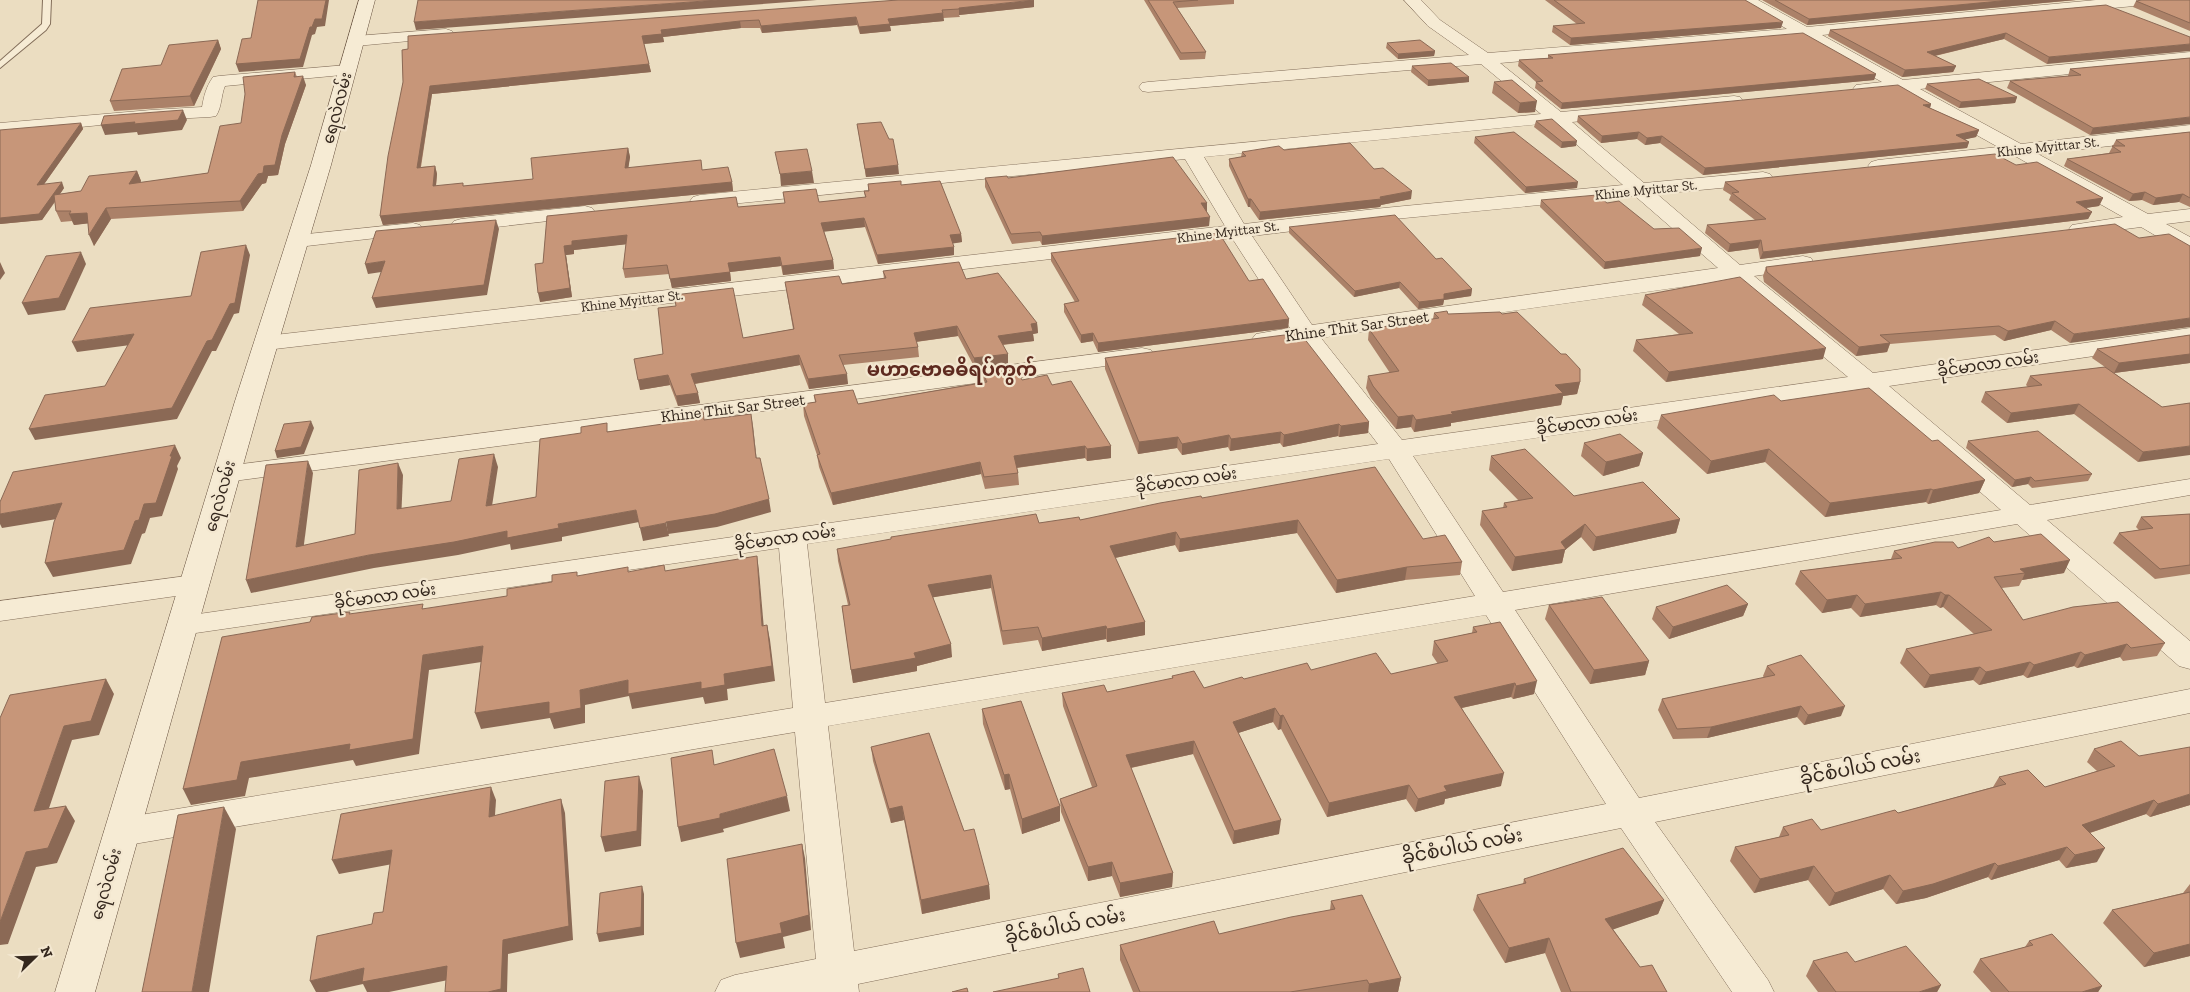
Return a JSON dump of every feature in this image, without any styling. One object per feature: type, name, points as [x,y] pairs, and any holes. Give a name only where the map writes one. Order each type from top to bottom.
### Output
[{"type":"street","name":"ရေလဲလမ်း","points":[[75,992],[226,474],[298,241],[367,0]]},
{"type":"street","points":[[1412,0],[1434,23],[1485,59],[1557,118],[1734,271],[1868,381],[2190,658]]},
{"type":"street","points":[[1747,0],[2190,246]]},
{"type":"street","points":[[1148,87],[1805,32],[2100,2],[2145,0]]},
{"type":"street","points":[[2100,2],[2138,18]]},
{"type":"street","points":[[356,41],[462,33]]},
{"type":"street","points":[[1841,91],[2190,58]]},
{"type":"street","points":[[0,129],[151,115],[210,112],[213,93],[219,81],[347,70]]},
{"type":"street","points":[[685,202],[1753,99]]},
{"type":"street","name":"Khine Myittar St.","points":[[1856,169],[2190,131]]},
{"type":"street","points":[[1191,152],[1238,231],[1306,334],[1396,450],[1630,813],[1754,992]]},
{"type":"street","name":"Khine Myittar St.","points":[[266,342],[1384,214],[1778,177]]},
{"type":"street","points":[[446,226],[605,210]]},
{"type":"street","points":[[2058,232],[2190,215]]},
{"type":"street","points":[[298,241],[427,228]]},
{"type":"street","name":"Khine Thit Sar Street","points":[[1246,342],[1734,271],[1822,260]]},
{"type":"street","name":"ခိုင်မာလာ လမ်း","points":[[182,625],[2190,335]]},
{"type":"street","name":"Khine Thit Sar Street","points":[[226,474],[1167,352]]},
{"type":"street","points":[[122,832],[2190,487]]},
{"type":"street","points":[[792,537],[838,982]]},
{"type":"street","points":[[0,611],[194,585]]},
{"type":"street","name":"ခိုင်စံပါယ် လမ်း","points":[[735,992],[838,982],[1630,813],[2190,701]]},
{"type":"lane","points":[[0,65],[46,24],[47,0]]},
{"type":"building","points":[[258,0],[326,0],[322,19],[315,19],[312,27],[310,27],[300,59],[236,64],[242,39],[251,38]]},
{"type":"building","points":[[418,0],[718,0],[414,22]]},
{"type":"building","points":[[898,0],[1034,0],[942,10],[943,13],[888,19],[890,24],[859,27],[856,17],[761,26],[759,20],[740,21],[661,30],[662,34],[642,36],[649,64],[430,86],[417,168],[435,166],[433,186],[463,183],[463,186],[533,179],[531,158],[628,148],[625,168],[701,160],[702,170],[728,167],[732,182],[380,216],[388,156],[403,82],[402,50],[408,49],[408,36]]},
{"type":"building","points":[[1148,0],[1198,0],[1173,2],[1206,52],[1181,53]]},
{"type":"building","points":[[1554,0],[1745,0],[1783,22],[1571,38],[1553,26],[1585,23]]},
{"type":"building","points":[[1775,0],[2011,0],[1809,19]]},
{"type":"building","points":[[2190,0],[2190,23],[2136,1]]},
{"type":"building","points":[[2106,5],[2190,37],[2190,44],[2049,57],[2006,33],[1927,52],[1956,66],[1905,70],[1830,30]]},
{"type":"building","points":[[1803,33],[1876,74],[1562,103],[1536,82],[1543,81],[1519,60],[1553,58],[1548,55]]},
{"type":"building","points":[[218,40],[190,96],[110,101],[122,69],[161,65],[169,45]]},
{"type":"building","points":[[1420,40],[1435,51],[1398,54],[1387,43]]},
{"type":"building","points":[[2190,58],[2190,117],[2093,128],[2010,81],[2081,75],[2070,69]]},
{"type":"building","points":[[1451,63],[1469,77],[1428,80],[1412,66]]},
{"type":"building","points":[[295,72],[294,77],[303,76],[282,135],[275,165],[264,166],[263,173],[258,174],[240,201],[106,208],[89,235],[87,213],[69,214],[71,211],[56,211],[54,195],[81,191],[89,176],[137,171],[129,184],[208,173],[220,126],[241,123],[245,94],[243,77]]},
{"type":"building","points":[[1979,79],[2017,97],[1961,102],[1927,84]]},
{"type":"building","points":[[1512,80],[1537,101],[1520,103],[1494,82]]},
{"type":"building","points":[[1898,85],[1931,104],[1923,105],[1979,130],[1956,135],[1969,142],[1705,168],[1662,136],[1647,138],[1639,132],[1602,136],[1578,116]]},
{"type":"building","points":[[183,110],[178,120],[101,125],[104,116]]},
{"type":"building","points":[[1552,119],[1577,141],[1562,142],[1536,121]]},
{"type":"building","points":[[881,122],[889,139],[893,139],[898,165],[865,169],[857,124]]},
{"type":"building","points":[[81,123],[37,185],[62,182],[39,214],[0,218],[0,130]]},
{"type":"building","points":[[1514,132],[1578,182],[1526,187],[1475,137]]},
{"type":"building","points":[[2190,132],[2190,198],[2183,194],[2156,198],[2145,192],[2133,194],[2067,159],[2121,152],[2112,146],[2125,146],[2116,140]]},
{"type":"building","points":[[1350,143],[1374,169],[1383,168],[1412,191],[1380,197],[1381,199],[1260,212],[1251,199],[1248,199],[1229,159],[1246,156],[1242,152],[1279,146],[1284,150]]},
{"type":"building","points":[[807,149],[812,171],[780,174],[775,152]]},
{"type":"building","points":[[1995,154],[2016,165],[2037,162],[2103,198],[2076,202],[2092,212],[1763,252],[1761,240],[1730,244],[1707,225],[1766,219],[1732,193],[1739,192],[1725,182]]},
{"type":"building","points":[[1173,157],[1207,203],[1201,203],[1210,217],[1042,236],[1040,232],[1011,234],[985,178],[1007,176],[1008,178]]},
{"type":"building","points":[[901,181],[901,185],[940,181],[961,234],[950,235],[954,247],[877,255],[864,218],[821,223],[833,260],[782,266],[780,257],[728,263],[730,272],[670,279],[667,265],[623,269],[627,235],[572,241],[572,245],[564,246],[570,288],[538,293],[535,264],[543,263],[547,216],[736,197],[738,207],[785,203],[783,192],[816,189],[819,202],[866,197],[864,191],[869,191],[868,184]]},
{"type":"building","points":[[1597,195],[1607,203],[1619,201],[1654,229],[1679,228],[1702,248],[1605,262],[1541,200]]},
{"type":"building","points":[[1395,215],[1436,259],[1442,258],[1472,289],[1444,294],[1444,299],[1419,302],[1400,282],[1355,291],[1289,227]]},
{"type":"building","points":[[496,220],[484,285],[372,298],[385,261],[365,264],[376,231]]},
{"type":"building","points":[[2115,224],[2139,238],[2169,234],[2190,246],[2190,318],[2074,334],[2055,321],[2008,331],[1999,326],[1880,335],[1890,343],[1859,347],[1767,272],[1766,267]]},
{"type":"building","points":[[1219,233],[1249,281],[1263,279],[1289,319],[1098,343],[1093,333],[1081,335],[1064,304],[1079,301],[1051,253]]},
{"type":"building","points":[[246,245],[235,303],[230,304],[212,340],[207,341],[172,408],[29,429],[45,395],[105,386],[134,334],[72,342],[90,308],[191,296],[201,252]]},
{"type":"building","points":[[81,252],[59,298],[22,303],[46,256]]},
{"type":"building","points":[[959,262],[966,279],[998,273],[1037,323],[1031,324],[1033,331],[998,336],[1008,354],[974,358],[957,326],[914,333],[918,347],[839,355],[847,374],[808,379],[799,355],[691,374],[698,393],[676,396],[668,375],[638,380],[634,359],[663,354],[658,308],[676,306],[674,295],[733,288],[743,338],[794,329],[785,282],[839,276],[842,284],[886,278],[883,271]]},
{"type":"building","points":[[1740,277],[1826,348],[1669,372],[1636,340],[1693,333],[1645,295]]},
{"type":"building","points":[[1447,311],[1448,314],[1500,312],[1502,314],[1517,312],[1561,354],[1566,354],[1580,369],[1580,382],[1555,385],[1563,393],[1451,412],[1453,414],[1416,420],[1413,415],[1398,417],[1373,386],[1368,376],[1399,371],[1369,329],[1439,318],[1434,313]]},
{"type":"building","points":[[1300,333],[1369,422],[1341,426],[1339,424],[1284,435],[1281,432],[1231,439],[1229,435],[1182,444],[1178,437],[1139,442],[1105,358]]},
{"type":"building","points":[[2190,335],[2190,354],[2119,363],[2097,349]]},
{"type":"building","points":[[2105,367],[2162,407],[2190,403],[2190,446],[2143,452],[2079,404],[2011,413],[1985,392],[2042,385],[2030,376]]},
{"type":"building","points":[[1016,369],[1022,380],[1047,375],[1052,385],[1071,381],[1111,446],[1087,449],[1085,446],[1014,456],[1018,473],[984,477],[980,462],[831,493],[817,455],[820,454],[803,404],[816,402],[814,395],[853,390],[858,404],[987,382],[983,374]]},
{"type":"building","points":[[1869,388],[1932,441],[1938,440],[1985,480],[1933,490],[1830,503],[1769,449],[1711,461],[1661,415],[1774,395],[1781,401]]},
{"type":"building","points":[[703,409],[704,420],[751,414],[756,458],[760,458],[769,499],[715,514],[640,528],[636,510],[558,524],[559,528],[507,538],[507,531],[454,542],[369,555],[246,580],[266,465],[308,461],[296,547],[355,534],[359,470],[398,463],[397,509],[451,501],[459,459],[494,454],[486,506],[536,497],[540,439],[581,433],[581,427],[607,423],[607,432],[663,424],[662,420],[683,417],[682,412]]},
{"type":"building","points":[[311,421],[301,447],[275,451],[284,424]]},
{"type":"building","points":[[2038,431],[2092,474],[2035,481],[2031,477],[2015,480],[1968,441]]},
{"type":"building","points":[[1620,434],[1643,453],[1606,462],[1584,443]]},
{"type":"building","points":[[175,445],[156,503],[144,504],[139,520],[135,521],[124,550],[45,563],[54,522],[62,503],[0,514],[0,502],[13,472]]},
{"type":"building","points":[[1525,449],[1574,496],[1643,482],[1680,519],[1596,537],[1585,524],[1561,542],[1566,549],[1515,557],[1482,511],[1507,507],[1504,503],[1533,498],[1491,456]]},
{"type":"building","points":[[1375,467],[1423,539],[1445,535],[1462,562],[1407,567],[1337,580],[1298,520],[1180,539],[1176,532],[1110,546],[1145,622],[1107,629],[1106,626],[1042,638],[1038,627],[1002,631],[991,575],[928,585],[951,644],[914,653],[916,658],[851,670],[842,606],[850,605],[837,549],[891,539],[891,537],[1036,514],[1039,523],[1079,517],[1080,520],[1160,503],[1201,496],[1202,498]]},
{"type":"building","points":[[2190,514],[2190,565],[2160,569],[2119,533],[2153,528],[2141,517]]},
{"type":"building","points":[[2041,534],[2070,560],[2020,569],[2025,573],[1994,577],[2023,620],[2073,607],[2118,602],[2165,643],[2131,648],[2127,644],[2085,655],[2081,652],[2034,665],[2030,662],[1986,672],[1980,667],[1930,675],[1906,649],[1992,630],[1949,595],[1941,592],[1865,604],[1857,595],[1827,600],[1800,571],[1902,558],[1894,551],[1935,542],[1953,542],[1958,548],[1989,537],[1994,542]]},
{"type":"building","points":[[757,556],[762,626],[767,625],[772,666],[724,674],[725,685],[701,689],[701,682],[628,694],[628,680],[580,690],[581,708],[549,714],[549,702],[475,713],[483,646],[423,655],[413,739],[349,750],[350,744],[241,762],[237,780],[183,789],[222,637],[310,622],[312,617],[423,604],[422,609],[507,596],[507,589],[552,582],[552,575],[577,572],[577,576],[628,567],[628,572],[664,565],[665,571]]},
{"type":"building","points":[[1727,585],[1748,604],[1673,627],[1656,607]]},
{"type":"building","points":[[1602,597],[1649,661],[1594,670],[1549,605]]},
{"type":"building","points":[[1500,622],[1537,681],[1516,686],[1515,683],[1454,697],[1504,773],[1444,786],[1447,791],[1418,799],[1409,785],[1329,803],[1283,715],[1280,716],[1275,708],[1233,722],[1281,820],[1234,831],[1194,741],[1126,755],[1173,873],[1120,883],[1112,862],[1088,867],[1060,799],[1097,786],[1062,693],[1104,685],[1107,692],[1173,678],[1172,676],[1194,671],[1204,688],[1242,677],[1244,679],[1307,663],[1311,670],[1376,653],[1391,674],[1448,661],[1434,641],[1477,632],[1473,627]]},
{"type":"building","points":[[1801,655],[1845,706],[1808,715],[1801,706],[1711,727],[1677,729],[1662,699],[1775,675],[1767,666]]},
{"type":"building","points":[[106,679],[91,721],[64,726],[34,811],[66,806],[48,848],[26,852],[0,922],[0,718],[10,695]]},
{"type":"building","points":[[1021,701],[1060,806],[1022,819],[1009,774],[1004,775],[982,709]]},
{"type":"building","points":[[929,733],[964,831],[974,829],[989,885],[921,900],[902,806],[889,809],[871,747]]},
{"type":"building","points":[[2121,741],[2139,756],[2190,747],[2190,794],[2158,804],[2154,800],[2082,825],[2105,848],[2075,855],[2067,847],[1998,866],[1995,863],[1933,884],[1903,891],[1890,875],[1835,893],[1814,866],[1760,879],[1735,847],[1789,835],[1783,827],[1812,819],[1821,830],[1895,810],[1898,813],[2006,784],[1999,777],[2028,770],[2045,787],[2115,766],[2094,749]]},
{"type":"building","points":[[774,749],[787,796],[720,814],[720,818],[678,827],[671,758],[712,750],[714,765]]},
{"type":"building","points":[[639,776],[637,831],[601,837],[605,781]]},
{"type":"building","points":[[491,787],[489,817],[561,799],[569,926],[503,940],[501,989],[488,992],[445,992],[447,966],[362,982],[364,968],[310,981],[317,936],[372,924],[374,913],[383,912],[392,850],[332,860],[341,814]]},
{"type":"building","points":[[224,807],[192,992],[142,992],[178,815]]},
{"type":"building","points":[[802,844],[809,915],[780,923],[782,933],[736,943],[727,859]]},
{"type":"building","points":[[1623,848],[1664,900],[1605,919],[1640,967],[1652,965],[1667,992],[1571,992],[1549,938],[1509,948],[1477,895],[1526,883],[1524,879]]},
{"type":"building","points":[[642,886],[641,927],[597,934],[600,893]]},
{"type":"building","points":[[2190,892],[2190,944],[2154,953],[2112,910]]},
{"type":"building","points":[[1362,895],[1401,978],[1369,984],[1367,980],[1290,992],[1140,992],[1120,945],[1214,921],[1219,934],[1335,909],[1331,901]]},
{"type":"building","points":[[2052,934],[2102,986],[2082,992],[2009,992],[1980,959],[2033,945],[2029,941]]},
{"type":"building","points":[[1906,946],[1941,985],[1919,992],[1836,992],[1813,961],[1847,952],[1855,962]]},
{"type":"building","points":[[1083,968],[1090,992],[993,992],[1059,978],[1058,974]]},
{"type":"building","points":[[967,988],[968,992],[952,992]]},
{"type":"district","name":"မဟာဗောဓဓိရပ်ကွက်","points":[[952,369]]}]
